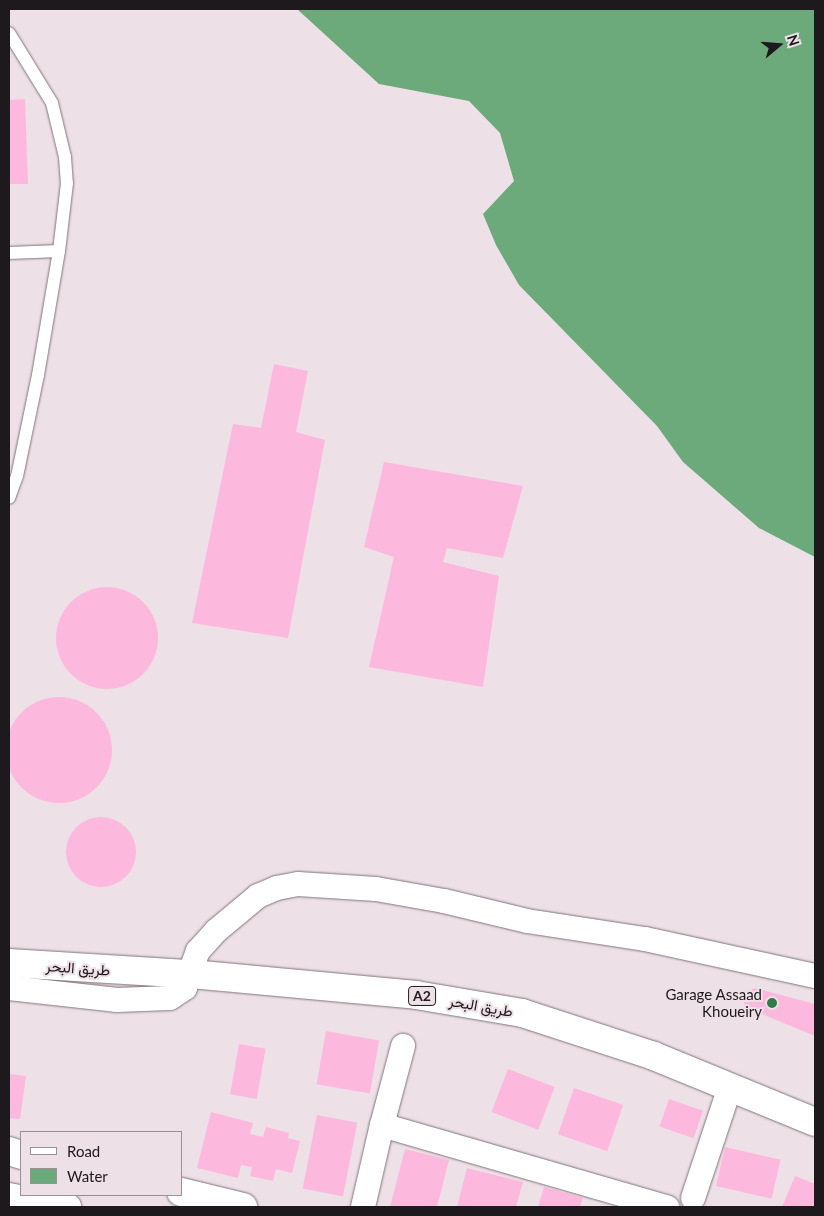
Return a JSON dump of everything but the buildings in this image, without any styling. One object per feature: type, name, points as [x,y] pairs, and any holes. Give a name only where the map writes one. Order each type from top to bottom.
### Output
[{"type":"main road","name":"طريق البحر","points":[[9,963],[191,974],[416,996],[522,1013],[654,1056],[815,1122]]},
{"type":"main road","points":[[182,1192],[243,1207]]},
{"type":"street","points":[[9,988],[117,1000],[163,1000],[170,998],[181,992],[191,974],[198,951],[223,925],[258,896],[277,888],[298,884],[376,889],[444,901],[526,921],[646,939],[815,976]]},
{"type":"street","points":[[364,1207],[382,1126],[403,1046]]},
{"type":"street","points":[[693,1198],[730,1087]]},
{"type":"street","points":[[382,1126],[667,1207]]},
{"type":"street","points":[[9,1195],[69,1203]]},
{"type":"lane","points":[[9,33],[52,103],[59,128],[68,183],[59,251],[38,375],[17,476],[9,498]]},
{"type":"lane","points":[[9,253],[59,251]]},
{"type":"water","points":[[297,9],[815,9],[815,557],[759,528],[683,462],[657,426],[519,285],[496,245],[483,214],[514,181],[500,133],[469,101],[379,84]]},
{"type":"place","name":"Garage Assaad Khoueiry","points":[[772,1003]]}]
